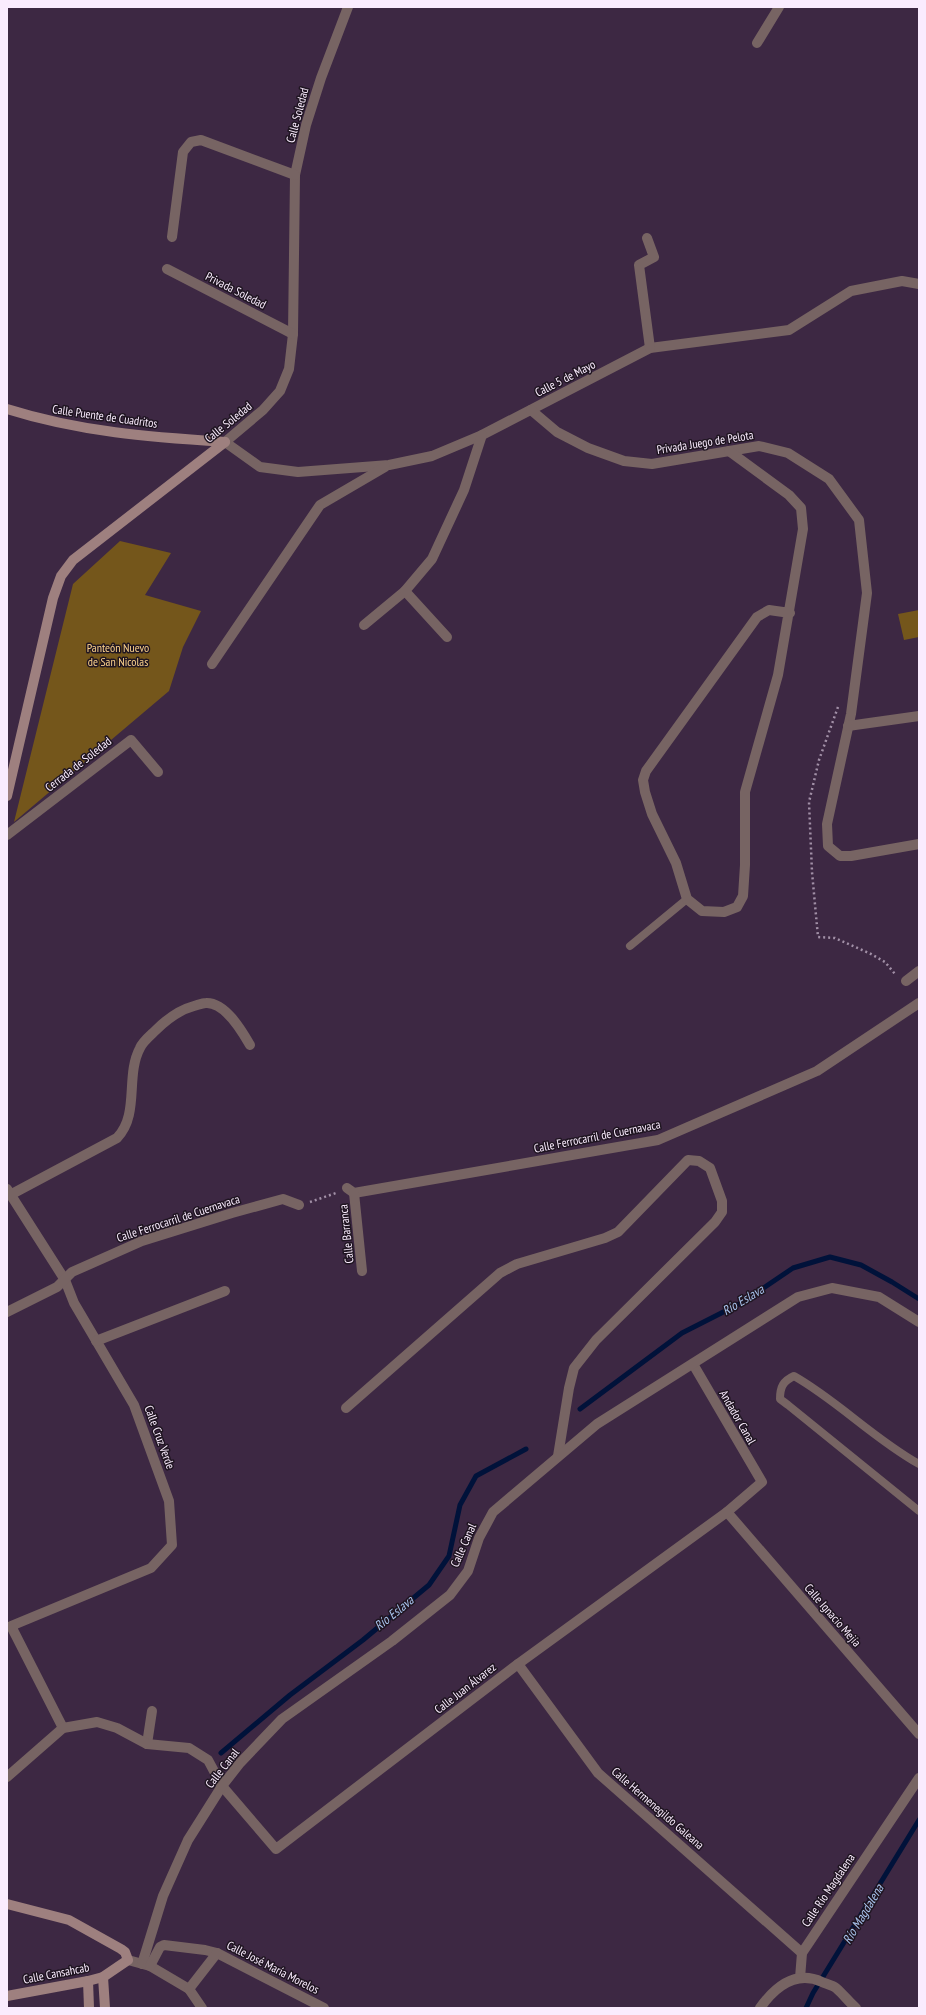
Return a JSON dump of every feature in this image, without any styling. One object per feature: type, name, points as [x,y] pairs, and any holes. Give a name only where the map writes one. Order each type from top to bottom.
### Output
[{"type":"street","name":"Calle Soledad","points":[[7,796],[53,598],[61,576],[74,560],[226,442],[263,410],[280,391],[288,369],[293,334],[295,175],[308,118],[321,78],[348,7]]},
{"type":"street","points":[[757,43],[779,7]]},
{"type":"street","points":[[172,237],[183,152],[191,142],[201,140],[295,175]]},
{"type":"street","points":[[647,238],[654,257],[639,265],[650,348]]},
{"type":"street","name":"Privada Soledad","points":[[167,269],[293,334]]},
{"type":"street","name":"Calle 5 de Mayo","points":[[226,442],[260,467],[298,472],[389,465],[432,456],[482,435],[650,348],[789,330],[851,291],[902,281],[919,284]]},
{"type":"street","name":"Calle Puente de Cuadritos","points":[[7,409],[42,420],[134,436],[226,442]]},
{"type":"street","name":"Privada Juego de Pelota","points":[[531,410],[557,432],[588,448],[624,461],[652,464],[758,446],[788,453],[829,479],[859,520],[867,593],[848,726],[827,824],[828,846],[840,856],[851,856],[919,844]]},
{"type":"street","points":[[364,625],[405,591],[432,559],[464,490],[482,435]]},
{"type":"street","points":[[729,451],[789,495],[801,508],[803,529],[790,613],[778,675],[745,792],[745,865],[743,896],[737,907],[724,912],[702,911],[687,899],[676,863],[652,814],[643,780],[646,771],[757,617],[769,610],[790,613]]},
{"type":"street","points":[[212,664],[320,505],[389,465]]},
{"type":"street","points":[[405,591],[447,637]]},
{"type":"street","points":[[848,726],[919,716]]},
{"type":"street","name":"Cerrada de Soledad","points":[[7,835],[130,740],[158,772]]},
{"type":"street","points":[[906,981],[919,971]]},
{"type":"street","points":[[9,1192],[117,1138],[128,1122],[132,1069],[140,1047],[161,1025],[181,1010],[207,1003],[223,1009],[240,1027],[250,1045]]},
{"type":"street","name":"Calle Ferrocarril de Cuernavaca","points":[[351,1191],[658,1140],[817,1071],[919,1003]]},
{"type":"street","points":[[346,1408],[500,1273],[517,1264],[606,1238],[618,1232],[662,1184],[688,1160],[700,1160],[710,1168],[722,1201],[722,1212],[715,1222],[596,1340],[574,1368],[569,1388],[558,1456]]},
{"type":"street","name":"Calle Barranca","points":[[351,1191],[362,1271]]},
{"type":"street","name":"Calle Cruz Verde","points":[[9,1192],[65,1280],[74,1303],[134,1405],[169,1501],[172,1544],[151,1568],[11,1626],[63,1728]]},
{"type":"street","name":"Calle Ferrocarril de Cuernavaca","points":[[7,1312],[57,1287],[72,1272],[142,1241],[232,1213],[283,1200],[299,1205]]},
{"type":"street","name":"Calle Canal","points":[[146,1965],[163,1896],[188,1840],[222,1786],[240,1763],[282,1719],[392,1641],[450,1595],[468,1571],[479,1538],[493,1512],[558,1456],[597,1424],[798,1297],[832,1288],[879,1297],[919,1322]]},
{"type":"street","points":[[96,1341],[225,1291]]},
{"type":"street","name":"Andador Canal","points":[[693,1364],[762,1482]]},
{"type":"street","name":"Calle Juan Álvarez","points":[[147,1744],[189,1748],[208,1760],[222,1786],[276,1849],[518,1664],[727,1512],[762,1482]]},
{"type":"street","name":"Calle Ignacio Mejía","points":[[727,1512],[919,1734]]},
{"type":"street","name":"Calle Hermenegildo Galeana","points":[[518,1664],[598,1773],[802,1953]]},
{"type":"street","points":[[7,1777],[63,1728],[97,1722],[117,1728],[147,1744],[152,1711]]},
{"type":"street","name":"Calle Río Magdalena","points":[[800,1978],[802,1953],[919,1778]]},
{"type":"street","points":[[7,1904],[69,1920],[121,1949],[125,1952],[128,1960],[146,1965],[189,1989],[202,2008]]},
{"type":"street","name":"Calle José María Morelos","points":[[146,1965],[160,1947],[164,1945],[205,1950],[217,1953],[324,2008]]},
{"type":"street","points":[[189,1989],[217,1953]]},
{"type":"street","name":"Calle Cansahcab","points":[[7,1996],[88,1982],[103,1977],[128,1960]]},
{"type":"street","points":[[103,1977],[105,2008]]},
{"type":"street","points":[[760,2008],[769,1996],[780,1986],[790,1980],[812,1977],[834,1987],[855,2008]]},
{"type":"street","points":[[88,1982],[89,2008]]},
{"type":"lane","points":[[630,946],[687,899]]},
{"type":"lane","points":[[919,1464],[897,1452],[810,1385],[794,1376],[786,1379],[780,1389],[780,1399],[919,1511]]},
{"type":"path","points":[[299,1205],[351,1191]]},
{"type":"green space","name":"Panteón Nuevo de San Nicolas","points":[[120,541],[171,553],[145,595],[201,611],[183,647],[169,691],[14,822],[73,584]]},
{"type":"green space","points":[[919,610],[919,637],[904,640],[898,614]]},
{"type":"waterway","name":"Río Eslava","points":[[580,1409],[682,1333],[743,1302],[793,1268],[830,1257],[861,1265],[919,1299]]},
{"type":"waterway","name":"Río Eslava","points":[[221,1753],[290,1695],[363,1640],[429,1585],[449,1556],[460,1505],[476,1476],[526,1449]]},
{"type":"waterway","name":"Río Magdalena","points":[[806,2008],[813,1993],[919,1820]]}]
